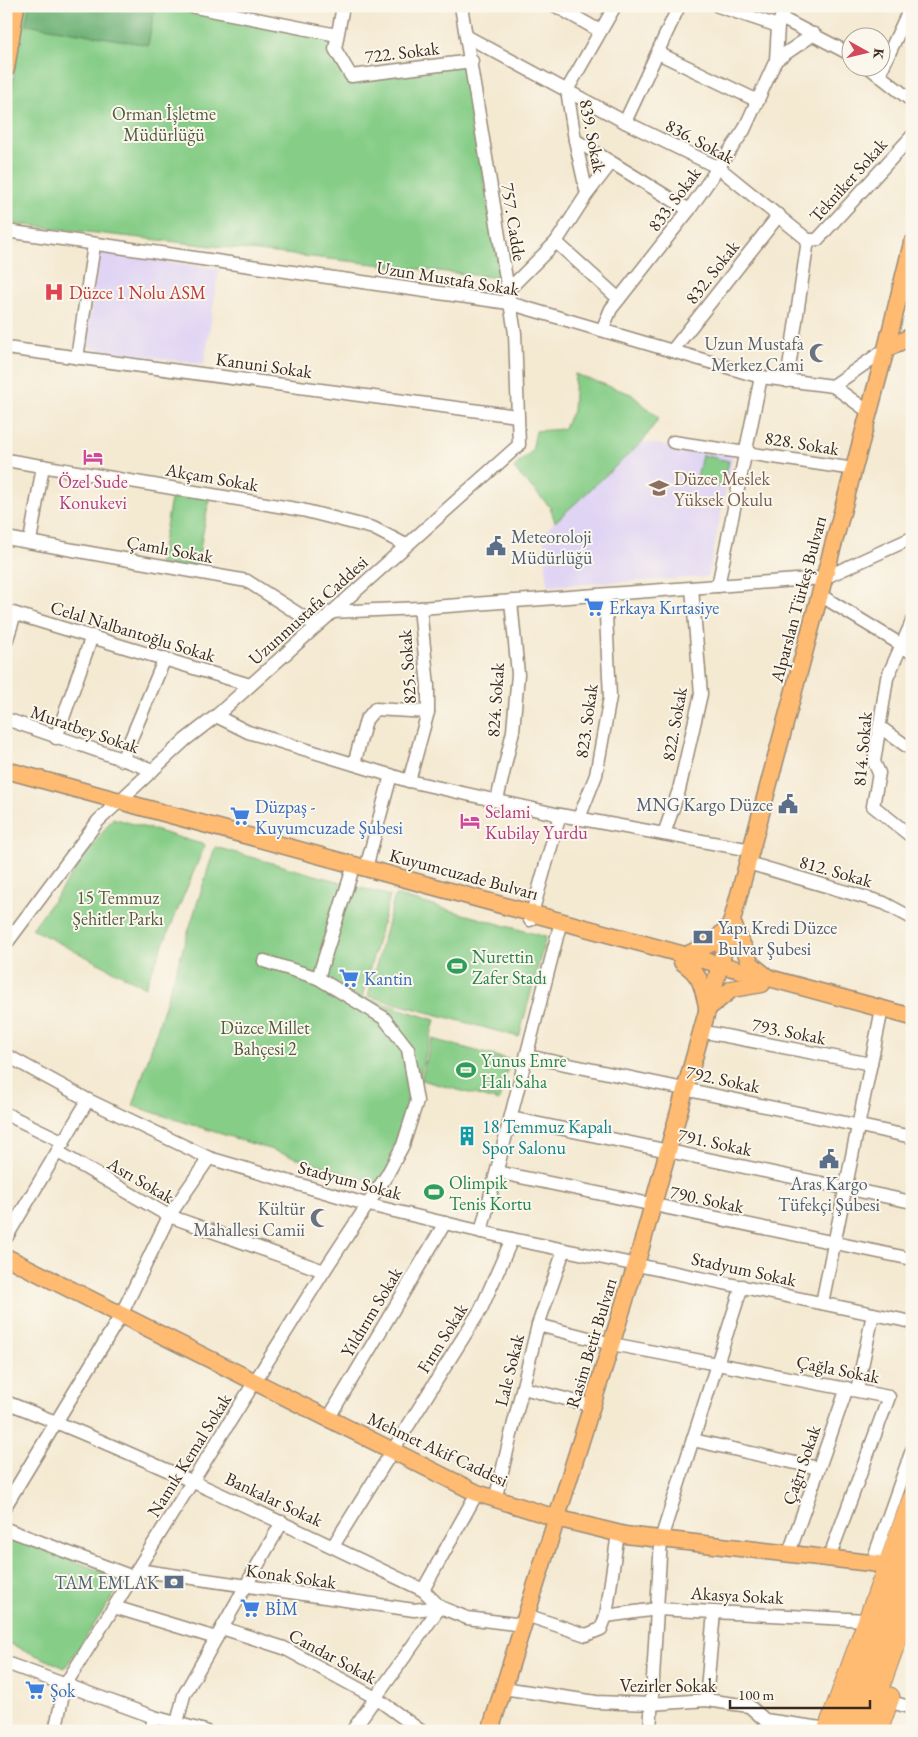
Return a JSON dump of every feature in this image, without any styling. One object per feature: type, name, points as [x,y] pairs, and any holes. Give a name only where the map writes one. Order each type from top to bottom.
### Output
[{"type":"highway","points":[[833,1730],[867,1620],[880,1564],[912,1499]]},
{"type":"highway","points":[[833,1730],[912,1548]]},
{"type":"highway","points":[[864,1731],[912,1597]]},
{"type":"highway","points":[[878,1731],[912,1635]]},
{"type":"main road","points":[[6,69],[16,6]]},
{"type":"main road","name":"Alparslan Türkeş Bulvarı","points":[[719,968],[886,349],[912,243]]},
{"type":"main road","points":[[886,349],[912,336]]},
{"type":"main road","name":"Kuyumcuzade Bulvarı","points":[[6,770],[117,805]]},
{"type":"main road","name":"Kuyumcuzade Bulvarı","points":[[6,778],[117,805],[684,958],[881,1013],[912,1025]]},
{"type":"main road","points":[[732,922],[751,964],[765,981],[732,989],[707,1008],[702,983],[695,970],[684,958],[714,942],[732,922]]},
{"type":"main road","name":"Rasim Betir Bulvarı","points":[[490,1731],[636,1266],[719,968]]},
{"type":"main road","name":"Kuyumcuzade Bulvarı","points":[[881,1013],[912,1017]]},
{"type":"main road","name":"Mehmet Akif Caddesi","points":[[6,1257],[255,1383],[477,1493],[496,1500],[556,1518],[618,1533],[880,1564]]},
{"type":"street","points":[[190,6],[337,35]]},
{"type":"street","name":"722. Sokak","points":[[343,6],[335,49],[351,76],[472,61]]},
{"type":"street","name":"757. Cadde","points":[[461,6],[472,61],[515,333],[519,445]]},
{"type":"street","points":[[556,6],[600,31]]},
{"type":"street","name":"839. Sokak","points":[[587,194],[574,140],[567,90],[615,6]]},
{"type":"street","points":[[625,122],[679,6]]},
{"type":"street","points":[[718,6],[781,17],[840,48]]},
{"type":"street","points":[[890,44],[911,6]]},
{"type":"street","name":"833. Sokak","points":[[602,330],[611,309],[689,210],[744,130],[776,60],[781,17]]},
{"type":"street","points":[[776,60],[814,34]]},
{"type":"street","name":"836. Sokak","points":[[466,36],[486,49],[552,80],[625,122],[719,168],[780,215],[808,240]]},
{"type":"street","points":[[658,53],[758,101]]},
{"type":"street","points":[[884,78],[912,101]]},
{"type":"street","name":"Tekniker Sokak","points":[[808,240],[817,240],[912,136]]},
{"type":"street","points":[[574,140],[689,210]]},
{"type":"street","points":[[509,296],[556,242],[587,194],[612,162]]},
{"type":"street","name":"832. Sokak","points":[[672,351],[780,215]]},
{"type":"street","name":"Uzun Mustafa Sokak","points":[[6,232],[94,245],[509,296],[602,330],[761,377],[832,386],[869,412]]},
{"type":"street","points":[[786,381],[808,240]]},
{"type":"street","points":[[556,242],[619,299]]},
{"type":"street","points":[[76,358],[94,245]]},
{"type":"street","name":"Kanuni Sokak","points":[[6,348],[517,416]]},
{"type":"street","points":[[832,386],[886,349]]},
{"type":"street","points":[[718,586],[761,377]]},
{"type":"street","name":"828. Sokak","points":[[673,442],[854,469]]},
{"type":"street","name":"Uzunmustafa Caddesi","points":[[6,944],[98,821],[152,770],[216,716],[519,445]]},
{"type":"street","name":"Akçam Sokak","points":[[6,460],[302,510],[373,528],[406,545]]},
{"type":"street","points":[[30,541],[43,466]]},
{"type":"street","name":"Çamlı Sokak","points":[[6,538],[246,581],[316,626]]},
{"type":"street","points":[[331,612],[510,602],[824,578],[912,538]]},
{"type":"street","name":"822. Sokak","points":[[664,834],[679,790],[701,694],[692,588]]},
{"type":"street","name":"823. Sokak","points":[[579,818],[596,774],[610,697],[605,594]]},
{"type":"street","points":[[820,596],[912,653]]},
{"type":"street","name":"824. Sokak","points":[[498,800],[513,731],[518,674],[510,602]]},
{"type":"street","name":"825. Sokak","points":[[409,781],[428,712],[428,686],[420,608]]},
{"type":"street","points":[[6,642],[11,612]]},
{"type":"street","name":"Celal Nalbantoğlu Sokak","points":[[11,612],[250,685]]},
{"type":"street","name":"814. Sokak","points":[[912,622],[900,644],[887,678],[874,762],[879,773],[874,806],[912,837]]},
{"type":"street","points":[[56,738],[92,636]]},
{"type":"street","points":[[122,760],[165,658]]},
{"type":"street","points":[[354,764],[366,720],[375,709],[428,712]]},
{"type":"street","name":"812. Sokak","points":[[216,716],[248,732],[409,781],[560,815],[664,834],[749,857],[884,903],[912,918]]},
{"type":"street","name":"Muratbey Sokak","points":[[6,719],[152,770]]},
{"type":"street","points":[[880,726],[912,750]]},
{"type":"street","points":[[318,978],[391,776]]},
{"type":"street","points":[[532,917],[560,815]]},
{"type":"street","points":[[481,1232],[560,925]]},
{"type":"street","name":"Namık Kemal Sokak","points":[[55,1731],[64,1685],[324,1271],[369,1205],[403,1145],[417,1101],[408,1048],[384,1018],[318,978],[264,961]]},
{"type":"street","points":[[822,1304],[881,1013]]},
{"type":"street","name":"793. Sokak","points":[[700,1032],[871,1064]]},
{"type":"street","name":"Stadyum Sokak","points":[[6,1055],[88,1100],[209,1158],[369,1205],[481,1232],[636,1266],[912,1322]]},
{"type":"street","name":"792. Sokak","points":[[527,1056],[912,1137]]},
{"type":"street","points":[[6,1238],[88,1100]]},
{"type":"street","name":"Asrı Sokak","points":[[6,1114],[169,1216],[324,1271]]},
{"type":"street","name":"791. Sokak","points":[[511,1118],[912,1202]]},
{"type":"street","points":[[6,1505],[121,1315],[169,1216],[209,1158]]},
{"type":"street","name":"790. Sokak","points":[[497,1172],[912,1259]]},
{"type":"street","name":"Yıldırım Sokak","points":[[328,1419],[445,1223]]},
{"type":"street","name":"Fırın Sokak","points":[[333,1546],[481,1309],[512,1239]]},
{"type":"street","name":"Lale Sokak","points":[[496,1500],[538,1325],[564,1250]]},
{"type":"street","points":[[650,1731],[661,1539],[742,1286]]},
{"type":"street","name":"Çağrı Sokak","points":[[789,1553],[818,1468],[852,1389],[873,1314]]},
{"type":"street","name":"Çağla Sokak","points":[[538,1325],[612,1344],[889,1397],[829,1558]]},
{"type":"street","points":[[523,1388],[593,1406]]},
{"type":"street","name":"Bankalar Sokak","points":[[6,1402],[193,1481],[282,1522],[423,1590],[440,1607],[467,1618],[525,1620],[586,1635],[602,1630],[606,1616]]},
{"type":"street","points":[[693,1440],[818,1468]]},
{"type":"street","points":[[880,1564],[912,1450]]},
{"type":"street","points":[[423,1590],[477,1493]]},
{"type":"street","points":[[177,1723],[184,1695],[282,1522]]},
{"type":"street","name":"Konak Sokak","points":[[6,1529],[135,1574],[414,1610],[440,1607]]},
{"type":"street","points":[[606,1616],[618,1533]]},
{"type":"street","name":"Candar Sokak","points":[[114,1607],[284,1648],[376,1698],[421,1731]]},
{"type":"street","points":[[352,1731],[440,1607]]},
{"type":"street","name":"Akasya Sokak","points":[[606,1616],[657,1609],[867,1620]]},
{"type":"street","points":[[706,1700],[714,1612]]},
{"type":"street","points":[[6,1663],[154,1716],[204,1731]]},
{"type":"street","name":"Vezirler Sokak","points":[[503,1688],[596,1702],[651,1704],[706,1700],[749,1706],[765,1720],[833,1730]]},
{"type":"street","points":[[888,1701],[912,1708]]},
{"type":"street","points":[[151,1731],[154,1716]]},
{"type":"shaded area","points":[[100,251],[219,269],[204,365],[85,347]]},
{"type":"shaded area","name":"Düzce Meslek Yüksek Okulu","points":[[642,442],[733,455],[708,577],[548,586],[543,533]]},
{"type":"green space","name":"Orman İşletme Müdürlüğü","points":[[23,6],[174,6],[331,38],[348,77],[465,65],[500,278],[6,223],[6,131]]},
{"type":"green space","points":[[29,6],[155,6],[148,45],[26,24]]},
{"type":"green space","points":[[575,374],[631,394],[659,418],[642,442],[555,522],[550,507],[513,468],[532,451],[536,431],[563,429],[573,411]]},
{"type":"green space","points":[[702,455],[729,461],[723,487],[696,482]]},
{"type":"green space","points":[[173,488],[210,494],[196,571],[159,565]]},
{"type":"green space","name":"15 Temmuz Şehitler Parkı","points":[[113,818],[205,845],[145,987],[32,929]]},
{"type":"green space","name":"Düzce Millet Bahçesi 2","points":[[215,847],[390,896],[362,997],[435,1020],[389,1187],[133,1106]]},
{"type":"green space","name":"Nurettin Zafer Stadı","points":[[395,895],[546,937],[519,1037],[368,996]]},
{"type":"green space","name":"Yunus Emre Halı Saha","points":[[432,1039],[510,1060],[499,1101],[421,1080]]},
{"type":"green space","points":[[6,1535],[124,1580],[65,1668],[6,1642]]},
{"type":"place","name":"Düzce 1 Nolu ASM","points":[[54,292]]},
{"type":"place","name":"Uzun Mustafa Merkez Cami","points":[[819,353]]},
{"type":"place","name":"Özel Sude Konukevi","points":[[93,457]]},
{"type":"place","name":"Düzce Meslek Yüksek Okulu","points":[[659,488]]},
{"type":"place","name":"Meteoroloji Müdürlüğü","points":[[496,546]]},
{"type":"place","name":"Erkaya Kırtasiye","points":[[594,607]]},
{"type":"place","name":"MNG Kargo Düzce","points":[[788,804]]},
{"type":"place","name":"Düzpaş - Kuyumcuzade Şubesi","points":[[240,816]]},
{"type":"place","name":"Selami Kubilay Yurdu","points":[[470,821]]},
{"type":"place","name":"Yapı Kredi Düzce Bulvar Şubesi","points":[[703,937]]},
{"type":"place","name":"Nurettin Zafer Stadı","points":[[457,966]]},
{"type":"place","name":"Kantin","points":[[349,978]]},
{"type":"place","name":"Yunus Emre Halı Saha","points":[[466,1070]]},
{"type":"place","name":"18 Temmuz Kapalı Spor Salonu","points":[[467,1136]]},
{"type":"place","name":"Aras Kargo Tüfekçi Şubesi","points":[[829,1159]]},
{"type":"place","name":"Olimpik Tenis Kortu","points":[[434,1192]]},
{"type":"place","name":"Kültür Mahallesi Camii","points":[[320,1218]]},
{"type":"place","name":"TAM EMLAK","points":[[174,1582]]},
{"type":"place","name":"BİM","points":[[250,1608]]},
{"type":"place","name":"Şok","points":[[35,1690]]}]
